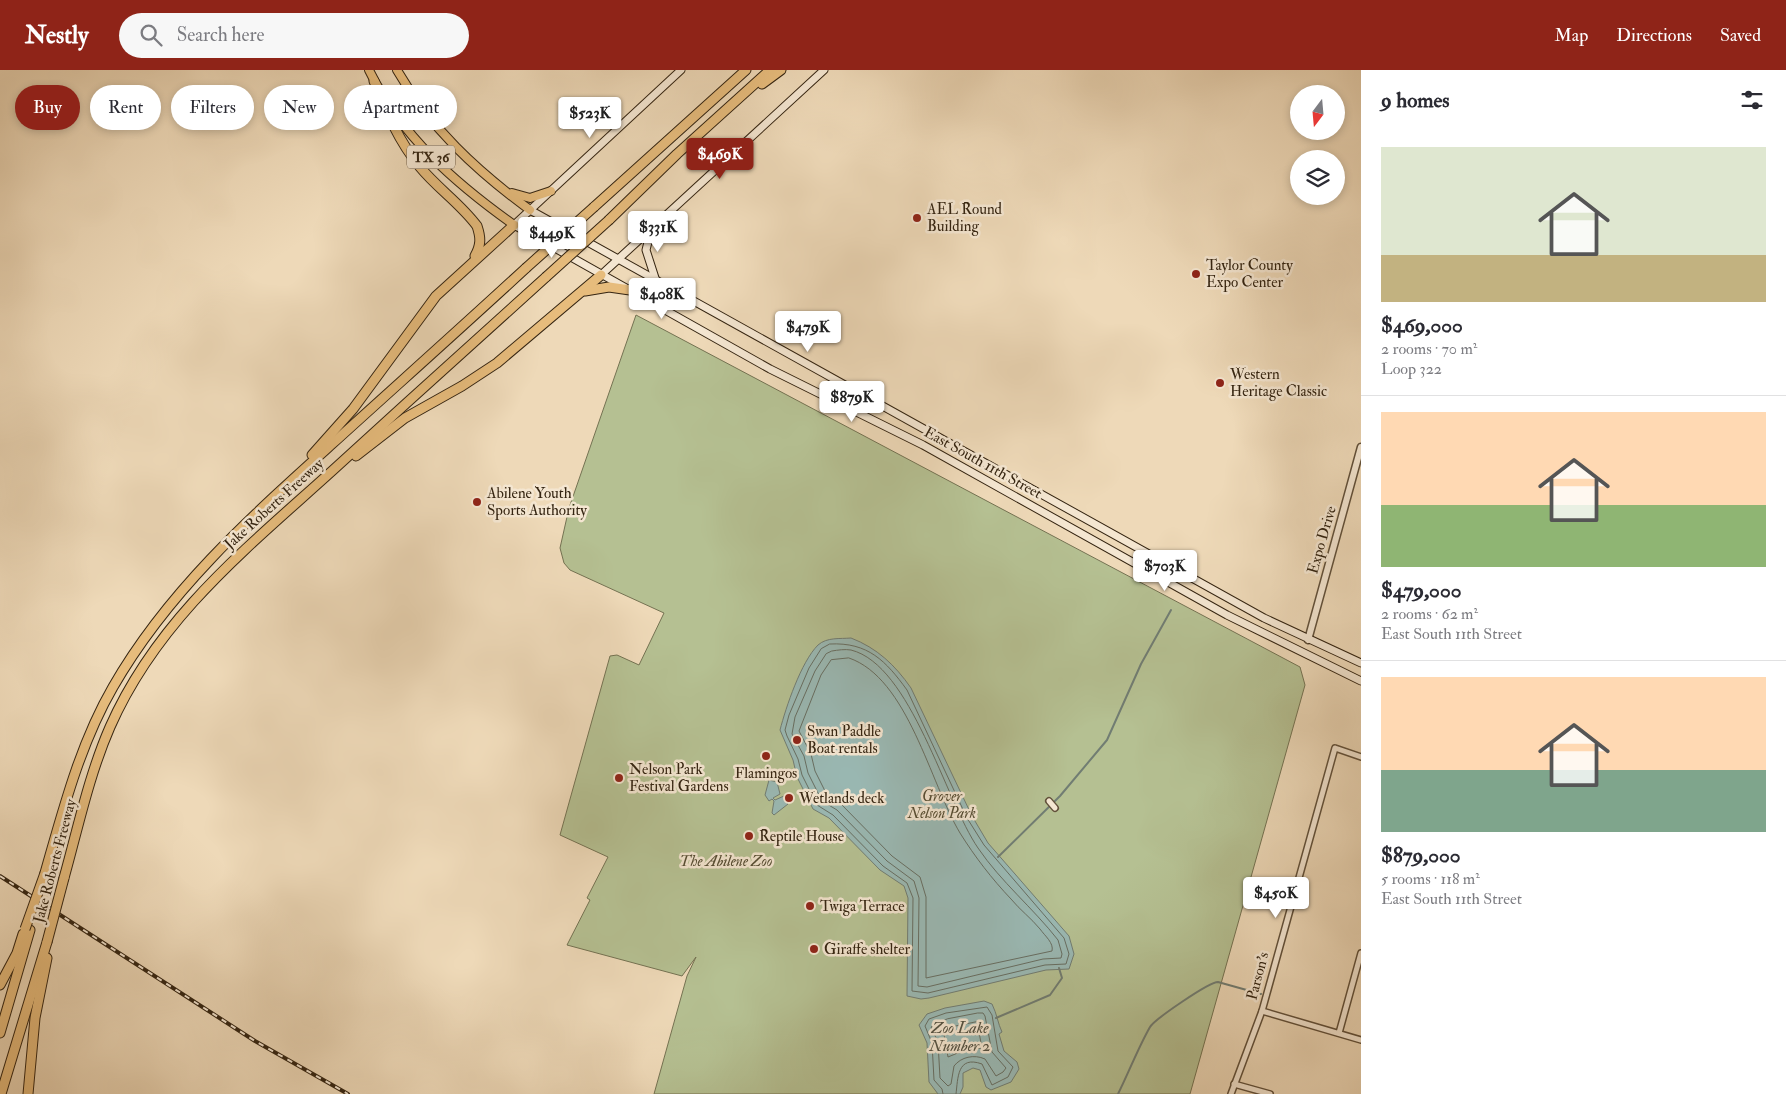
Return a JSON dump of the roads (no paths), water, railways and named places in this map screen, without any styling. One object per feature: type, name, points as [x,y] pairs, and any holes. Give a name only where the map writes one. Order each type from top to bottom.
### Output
[{"type":"highway","name":"Jake Roberts Freeway","points":[[0,1033],[62,812],[95,722],[131,657],[178,593],[211,557],[276,495],[746,70]]},
{"type":"highway","name":"Jake Roberts Freeway","points":[[1,1094],[47,942],[96,764],[111,725],[144,665],[186,608],[222,570],[609,220],[677,154],[770,70]]},
{"type":"highway","points":[[728,109],[781,70]]},
{"type":"highway","points":[[374,81],[388,116],[408,152],[431,179],[477,226],[480,237],[479,248],[470,264]]},
{"type":"highway","points":[[276,495],[353,410],[436,296],[514,224]]},
{"type":"highway","points":[[300,500],[405,418],[498,363],[601,275]]},
{"type":"highway","points":[[582,292],[608,287],[630,290]]},
{"type":"highway","points":[[0,985],[28,929]]},
{"type":"highway","points":[[28,1094],[36,1018],[47,960],[47,942]]},
{"type":"main road","name":"TX 36","points":[[369,70],[392,108],[426,153],[460,184],[514,224]]},
{"type":"main road","name":"TX 36","points":[[397,70],[428,118],[468,161],[501,189],[530,210]]},
{"type":"main road","points":[[514,224],[682,70]]},
{"type":"main road","points":[[601,275],[652,226],[824,70]]},
{"type":"main road","points":[[501,189],[530,198],[551,191]]},
{"type":"main road","name":"East South 11th Street","points":[[530,210],[1247,609],[1308,640],[1361,663]]},
{"type":"main road","name":"East South 11th Street","points":[[514,224],[770,369],[923,445],[1226,615],[1360,681]]},
{"type":"main road","points":[[652,226],[646,250],[656,281]]},
{"type":"main road","points":[[1308,640],[1308,656]]},
{"type":"street","name":"Expo Drive","points":[[1308,640],[1361,447]]},
{"type":"street","name":"Parson's","points":[[1231,1094],[1262,1011],[1335,748],[1361,757]]},
{"type":"street","points":[[1049,801],[1055,808]]},
{"type":"street","points":[[1339,1032],[1361,953]]},
{"type":"street","points":[[1262,1011],[1361,1040]]},
{"type":"street","points":[[1234,1084],[1270,1094]]},
{"type":"water","points":[[851,638],[885,658],[911,688],[972,816],[988,843],[1069,936],[1074,954],[1069,969],[1046,970],[929,998],[921,999],[907,996],[908,898],[904,886],[880,870],[829,818],[813,809],[797,777],[793,760],[780,730],[800,673],[818,645],[834,639]]},
{"type":"water","points":[[769,780],[777,782],[780,794],[773,798],[775,800],[784,796],[788,804],[774,815],[772,813],[774,801],[772,799],[769,801],[765,795]]},
{"type":"water","name":"Zoo Lake Number 2","points":[[984,1001],[992,1004],[1002,1032],[999,1034],[1004,1051],[1017,1062],[1019,1069],[1011,1082],[991,1090],[986,1087],[980,1070],[973,1068],[963,1073],[963,1087],[960,1094],[938,1094],[929,1082],[927,1043],[919,1025],[927,1014],[945,1008]]},
{"type":"waterway","points":[[998,857],[1060,796],[1107,740],[1141,664],[1171,610]]},
{"type":"waterway","points":[[996,1018],[1050,995],[1062,978],[1059,968]]},
{"type":"waterway","points":[[1118,1094],[1150,1027],[1171,1009],[1204,988],[1218,982],[1261,994]]},
{"type":"railway","points":[[0,876],[255,1041],[348,1094]]},
{"type":"place","name":"AEL Round Building","points":[[917,218]]},
{"type":"place","name":"Taylor County Expo Center","points":[[1196,274]]},
{"type":"place","name":"Western Heritage Classic","points":[[1220,383]]},
{"type":"place","name":"Abilene Youth Sports Authority","points":[[477,502]]},
{"type":"place","name":"Swan Paddle Boat rentals","points":[[797,740]]},
{"type":"place","name":"Flamingos","points":[[766,756]]},
{"type":"place","name":"Nelson Park Festival Gardens","points":[[619,778]]},
{"type":"place","name":"Wetlands deck","points":[[789,798]]},
{"type":"place","name":"Reptile House","points":[[749,836]]},
{"type":"place","name":"Twiga Terrace","points":[[810,906]]},
{"type":"place","name":"Giraffe shelter","points":[[814,949]]},
{"type":"park label","name":"Grover Nelson Park","points":[[942,804]]},
{"type":"park label","name":"The Abilene Zoo","points":[[726,861]]}]
